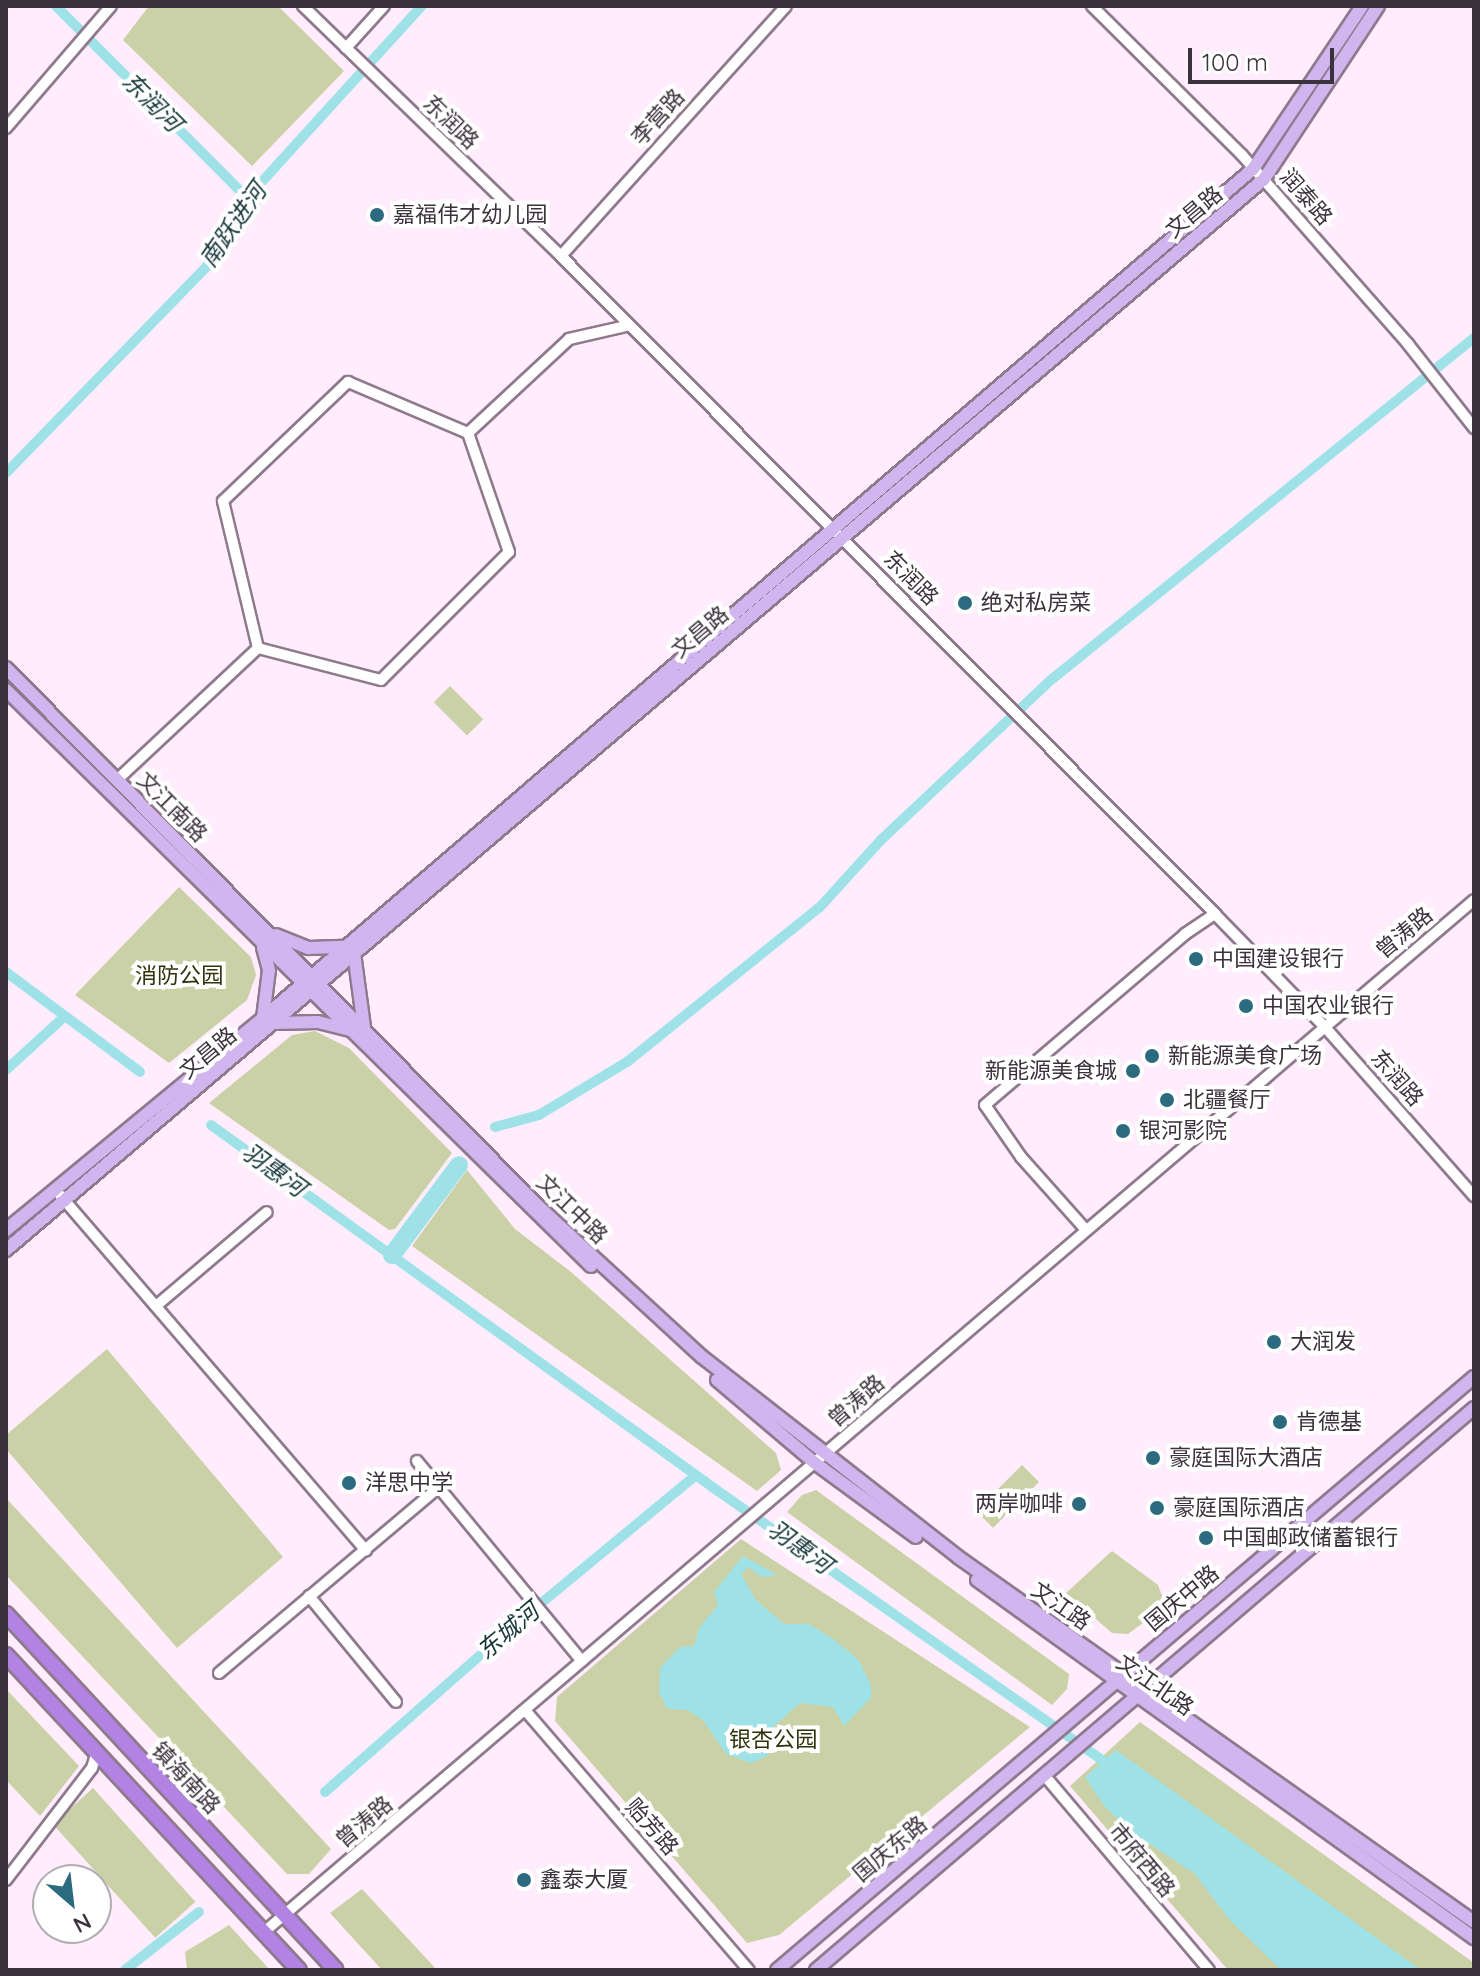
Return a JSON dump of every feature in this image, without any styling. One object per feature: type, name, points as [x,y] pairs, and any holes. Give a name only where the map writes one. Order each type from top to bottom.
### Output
[{"type":"highway","name":"镇海南路","points":[[6,1614],[336,1970]]},
{"type":"highway","points":[[6,1655],[299,1970]]},
{"type":"main road","name":"文昌路","points":[[839,533],[1253,169],[1362,6]]},
{"type":"main road","name":"文昌路","points":[[6,1250],[268,1021],[305,978],[348,950],[839,533],[1264,179],[1378,6]]},
{"type":"main road","name":"文江南路","points":[[6,668],[268,932],[305,978]]},
{"type":"main road","name":"文江南路","points":[[6,690],[262,945],[305,978]]},
{"type":"main road","points":[[262,945],[269,970],[268,1021],[318,1022],[357,1029],[348,950],[309,948],[268,932]]},
{"type":"main road","name":"文昌路","points":[[6,1230],[268,1021],[317,989],[348,950]]},
{"type":"main road","name":"文江中路","points":[[305,978],[539,1207],[701,1356],[820,1459]]},
{"type":"main road","name":"国庆中路","points":[[1100,1696],[1474,1377]]},
{"type":"main road","name":"国庆东路","points":[[816,1970],[1474,1408]]},
{"type":"main road","name":"文江路","points":[[820,1459],[1119,1679],[1474,1922]]},
{"type":"main road","name":"文江北路","points":[[1141,1692],[1474,1938]]},
{"type":"main road","name":"国庆东路","points":[[777,1970],[1100,1696]]},
{"type":"street","name":"东润路","points":[[303,6],[561,256],[626,326],[839,533],[1215,914],[1324,1026],[1474,1196]]},
{"type":"street","points":[[342,45],[384,6]]},
{"type":"street","name":"李营路","points":[[561,256],[786,6]]},
{"type":"street","name":"润泰路","points":[[1092,6],[1264,179],[1408,344],[1474,428]]},
{"type":"street","points":[[6,128],[111,7]]},
{"type":"street","points":[[468,433],[569,339],[626,326]]},
{"type":"street","points":[[348,382],[468,433],[509,552],[381,680],[258,648],[223,501],[348,382]]},
{"type":"street","points":[[117,780],[258,648]]},
{"type":"street","name":"曾涛路","points":[[264,1932],[1474,900]]},
{"type":"street","points":[[1086,1230],[1021,1157],[985,1105],[1185,934],[1215,914]]},
{"type":"street","points":[[54,1189],[366,1551]]},
{"type":"street","points":[[156,1306],[267,1212]]},
{"type":"street","points":[[417,1461],[582,1661]]},
{"type":"street","points":[[219,1673],[438,1488]]},
{"type":"street","points":[[309,1596],[396,1702]]},
{"type":"street","name":"贻芳路","points":[[525,1710],[749,1970]]},
{"type":"street","points":[[6,1880],[92,1768],[97,1752]]},
{"type":"street","name":"市府西路","points":[[1045,1776],[1209,1970]]},
{"type":"green space","points":[[149,6],[278,6],[344,71],[252,166],[123,40]]},
{"type":"green space","points":[[450,686],[483,719],[467,735],[434,702]]},
{"type":"green space","name":"消防公园","points":[[179,887],[251,957],[256,975],[247,1000],[169,1063],[75,995]]},
{"type":"green space","points":[[315,1031],[349,1048],[452,1153],[395,1229],[389,1230],[209,1103],[292,1035]]},
{"type":"green space","points":[[467,1170],[515,1229],[571,1272],[776,1453],[781,1470],[757,1491],[412,1246]]},
{"type":"green space","points":[[107,1349],[283,1557],[177,1648],[6,1449],[6,1435]]},
{"type":"green space","points":[[1022,1465],[1039,1482],[993,1528],[976,1511]]},
{"type":"green space","points":[[816,1490],[1069,1674],[1067,1689],[1052,1705],[787,1512],[802,1495]]},
{"type":"green space","points":[[6,1498],[331,1849],[309,1874],[287,1874],[6,1575]]},
{"type":"green space","name":"银杏公园","points":[[741,1539],[1030,1727],[779,1935],[747,1943],[555,1721],[557,1697]]},
{"type":"green space","points":[[1112,1551],[1158,1585],[1166,1606],[1128,1634],[1112,1633],[1066,1593]]},
{"type":"green space","points":[[6,1689],[79,1766],[40,1816],[6,1780]]},
{"type":"green space","points":[[1140,1722],[1474,1963],[1474,1970],[1228,1970],[1070,1786]]},
{"type":"green space","points":[[93,1788],[195,1902],[155,1938],[112,1890],[112,1864],[89,1864],[53,1824]]},
{"type":"green space","points":[[362,1889],[437,1970],[382,1970],[330,1913]]},
{"type":"green space","points":[[229,1925],[270,1970],[187,1970],[185,1952]]},
{"type":"water","points":[[743,1556],[777,1575],[762,1577],[748,1567],[741,1574],[756,1600],[784,1624],[809,1624],[833,1639],[858,1659],[871,1685],[871,1698],[844,1726],[833,1707],[800,1703],[772,1728],[779,1742],[767,1756],[751,1763],[726,1754],[703,1720],[688,1710],[668,1709],[659,1693],[660,1668],[680,1647],[694,1646],[699,1628],[718,1605],[714,1592]]},
{"type":"water","points":[[1116,1750],[1421,1970],[1281,1970],[1228,1918],[1195,1874],[1129,1830],[1105,1807],[1085,1777]]},
{"type":"waterway","name":"东润河","points":[[56,6],[247,198]]},
{"type":"waterway","name":"南跃进河","points":[[6,473],[207,266],[247,198],[422,6]]},
{"type":"waterway","points":[[495,1127],[539,1115],[627,1062],[820,907],[881,840],[1051,680],[1474,338]]},
{"type":"waterway","name":"羽惠河","points":[[6,972],[140,1072]]},
{"type":"waterway","points":[[6,1070],[65,1016]]},
{"type":"waterway","name":"羽惠河","points":[[211,1125],[718,1491],[1114,1768]]},
{"type":"waterway","points":[[392,1255],[459,1165]]},
{"type":"waterway","name":"东城河","points":[[325,1792],[510,1629],[696,1475]]},
{"type":"waterway","name":"东城河","points":[[125,1970],[199,1912]]},
{"type":"place","name":"嘉福伟才幼儿园","points":[[377,215]]},
{"type":"place","name":"绝对私房菜","points":[[965,603]]},
{"type":"place","name":"中国建设银行","points":[[1196,959]]},
{"type":"place","name":"中国农业银行","points":[[1246,1006]]},
{"type":"place","name":"新能源美食广场","points":[[1152,1056]]},
{"type":"place","name":"新能源美食城","points":[[1133,1071]]},
{"type":"place","name":"北疆餐厅","points":[[1167,1100]]},
{"type":"place","name":"银河影院","points":[[1123,1131]]},
{"type":"place","name":"大润发","points":[[1274,1342]]},
{"type":"place","name":"肯德基","points":[[1280,1422]]},
{"type":"place","name":"豪庭国际大酒店","points":[[1153,1458]]},
{"type":"place","name":"洋思中学","points":[[349,1483]]},
{"type":"place","name":"两岸咖啡","points":[[1079,1504]]},
{"type":"place","name":"豪庭国际酒店","points":[[1157,1508]]},
{"type":"place","name":"中国邮政储蓄银行","points":[[1206,1538]]},
{"type":"place","name":"鑫泰大厦","points":[[524,1880]]}]
